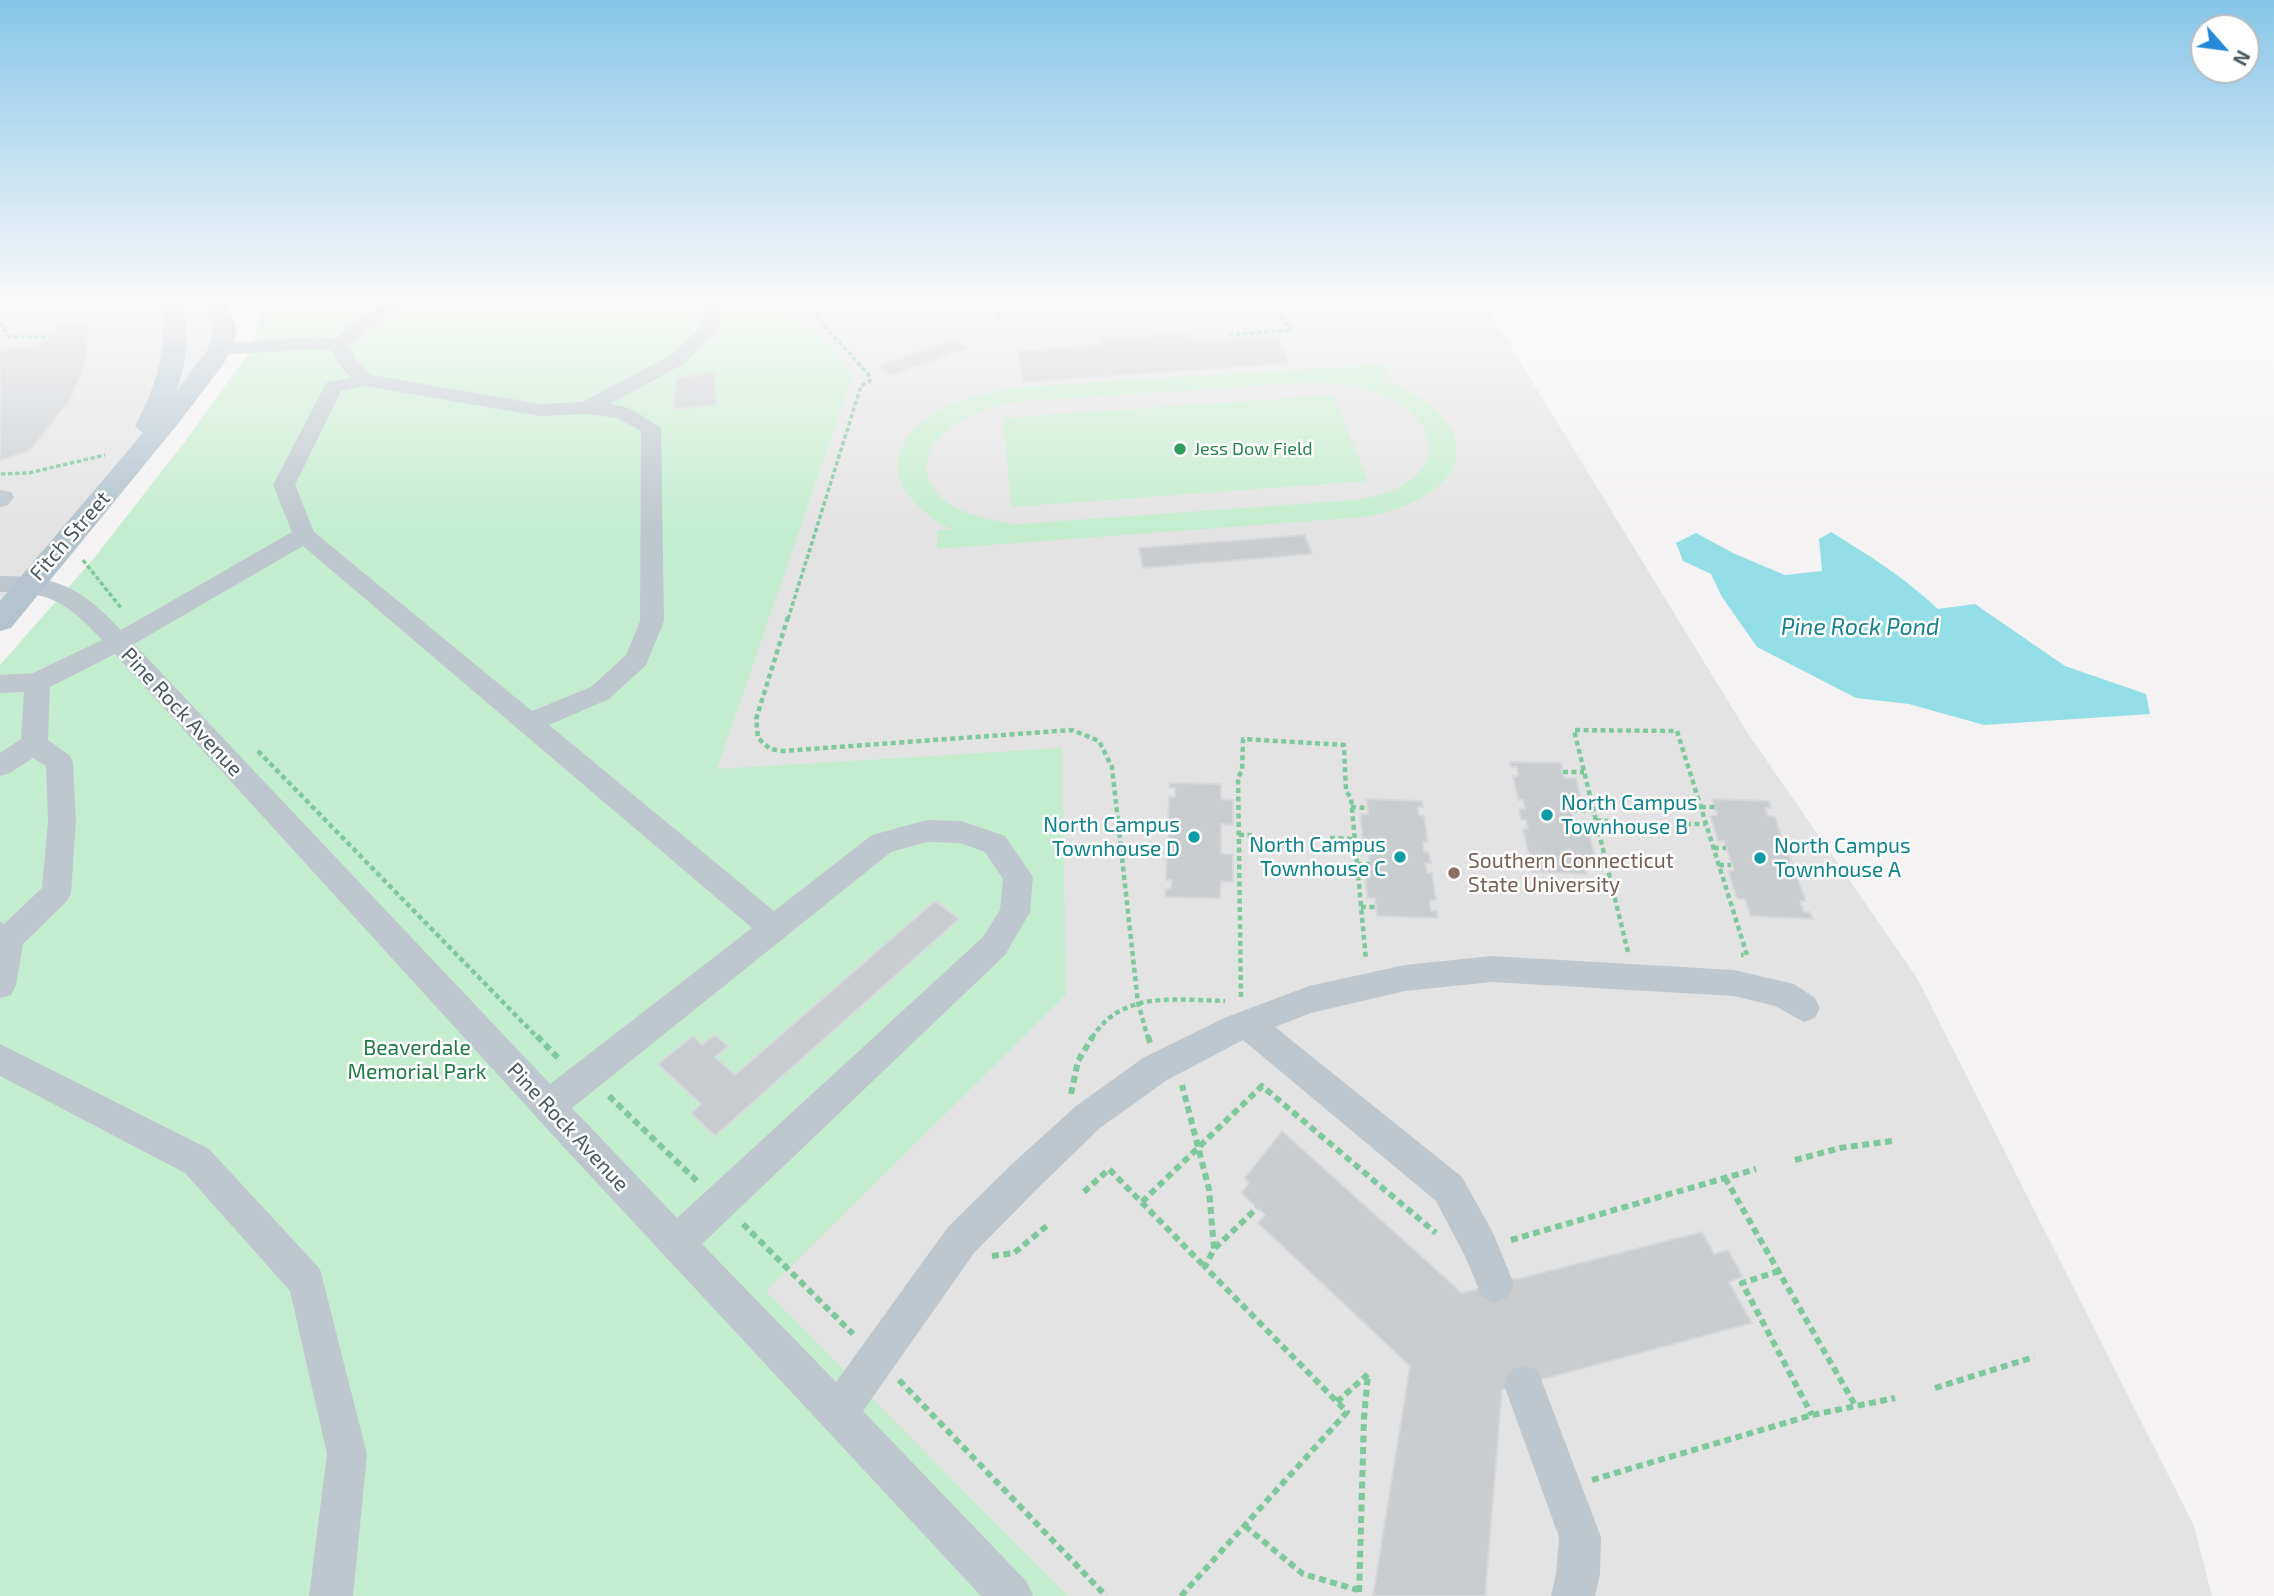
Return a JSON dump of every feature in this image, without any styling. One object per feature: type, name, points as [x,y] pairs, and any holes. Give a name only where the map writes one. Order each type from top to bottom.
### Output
[{"type":"main road","name":"Fitch Street","points":[[115,484],[157,411],[168,377]]},
{"type":"main road","name":"Fitch Street","points":[[0,621],[15,583],[115,484],[199,377]]},
{"type":"street","points":[[336,377],[284,485],[304,535],[773,928]]},
{"type":"street","points":[[333,387],[366,380],[540,410],[586,408],[624,400],[654,377]]},
{"type":"street","points":[[529,723],[600,693],[637,659],[652,621],[650,428],[624,400]]},
{"type":"street","points":[[0,684],[37,682],[117,643],[304,535]]},
{"type":"street","name":"Pine Rock Avenue","points":[[15,583],[65,592],[86,608],[548,1106],[1011,1596]]},
{"type":"street","points":[[34,744],[37,682]]},
{"type":"street","points":[[0,766],[34,744]]},
{"type":"street","points":[[0,985],[4,936],[57,892],[62,821],[59,762],[34,744]]},
{"type":"street","points":[[548,1106],[882,844],[927,831],[961,832],[995,844],[1018,877],[1015,912],[994,946],[678,1242]]},
{"type":"street","points":[[838,1413],[961,1240],[1088,1117],[1244,1010],[1309,1000],[1393,981],[1492,969],[1734,983],[1783,994],[1804,1008]]},
{"type":"street","points":[[1244,1010],[1449,1189],[1480,1246],[1495,1284]]},
{"type":"street","points":[[0,1059],[197,1161],[307,1282],[347,1454],[331,1596]]},
{"type":"street","points":[[1524,1385],[1580,1537],[1578,1574],[1573,1596]]},
{"type":"path","points":[[0,475],[29,473],[106,455]]},
{"type":"path","points":[[1628,953],[1574,730],[1677,731],[1747,956],[1733,955]]},
{"type":"path","points":[[1244,1010],[1238,777],[1242,771],[1243,739],[1343,745],[1346,791],[1352,807],[1367,964]]},
{"type":"path","points":[[1563,772],[1584,772]]},
{"type":"path","points":[[1352,807],[1367,808]]},
{"type":"path","points":[[1701,807],[1715,807]]},
{"type":"path","points":[[1572,810],[1593,811]]},
{"type":"path","points":[[1575,825],[1608,821]]},
{"type":"path","points":[[1686,824],[1706,824]]},
{"type":"path","points":[[1239,835],[1252,835]]},
{"type":"path","points":[[1330,838],[1355,839]]},
{"type":"path","points":[[1355,848],[1368,849]]},
{"type":"path","points":[[1714,848],[1726,848]]},
{"type":"path","points":[[1357,864],[1370,864]]},
{"type":"path","points":[[1719,865],[1731,865]]},
{"type":"path","points":[[1585,867],[1607,866]]},
{"type":"path","points":[[1361,907],[1376,908]]},
{"type":"path","points":[[1795,1160],[1840,1148],[1892,1141]]},
{"type":"path","points":[[1084,1192],[1109,1169],[1205,1267]]},
{"type":"path","points":[[1725,1178],[1855,1405]]},
{"type":"path","points":[[1214,1249],[1257,1208]]},
{"type":"path","points":[[987,1256],[1014,1253],[1049,1224]]},
{"type":"path","points":[[1779,1271],[1742,1283],[1812,1415]]},
{"type":"path","points":[[1936,1388],[2034,1357]]},
{"type":"path","points":[[1245,1526],[1303,1574],[1359,1593],[1364,1418],[1368,1374],[1337,1402]]},
{"type":"path","points":[[1582,1483],[1812,1415],[1895,1398]]},
{"type":"path","points":[[1181,1596],[1347,1412]]},
{"type":"shaded area","points":[[0,377],[189,377],[0,621]]},
{"type":"shaded area","name":"Southern Connecticut State University","points":[[852,377],[1530,377],[1747,732],[1917,978],[2194,1526],[2212,1596],[1068,1596],[765,1291],[1066,995],[716,769]]},
{"type":"green space","name":"Beaverdale Memorial Park","points":[[231,377],[852,377],[717,769],[1062,748],[1066,995],[766,1291],[1068,1596],[0,1596],[0,665],[95,557]]},
{"type":"green space","points":[[1172,377],[1385,377],[1379,378],[1415,395],[1440,415],[1454,435],[1457,456],[1449,475],[1430,492],[1402,507],[1364,517],[937,549],[937,531],[951,529],[914,502],[903,487],[898,471],[899,455],[906,439],[921,423],[952,404],[1001,390]],"holes":[[[1301,383],[1363,388],[1386,396],[1410,411],[1426,432],[1429,455],[1424,466],[1397,489],[1355,500],[1019,524],[976,516],[947,502],[931,483],[927,463],[935,443],[955,424],[985,410],[1026,401]]]},
{"type":"green space","name":"Jess Dow Field","points":[[1333,395],[1368,481],[1011,507],[1003,418]]},
{"type":"water","name":"Pine Rock Pond","points":[[1831,532],[1913,587],[1938,609],[1975,604],[2065,666],[2146,694],[2150,714],[1984,725],[1909,704],[1856,698],[1757,647],[1722,597],[1711,574],[1683,561],[1676,543],[1696,533],[1735,554],[1785,575],[1822,571],[1819,539]]},
{"type":"building","points":[[0,377],[79,377],[70,400],[29,451],[0,460]]},
{"type":"building","points":[[714,377],[717,405],[674,409],[676,378]]},
{"type":"building","points":[[1022,377],[1086,377],[1023,382]]},
{"type":"building","points":[[1305,535],[1312,554],[1143,568],[1139,548]]},
{"type":"building","name":"North Campus Townhouse B","points":[[1510,762],[1561,763],[1564,778],[1576,778],[1582,803],[1570,802],[1575,825],[1577,831],[1589,831],[1595,858],[1583,857],[1587,874],[1532,872],[1531,865],[1537,865],[1535,856],[1529,856],[1523,829],[1528,829],[1526,820],[1521,820],[1519,809],[1525,809],[1523,800],[1518,800],[1513,776],[1518,776],[1517,767],[1511,767]]},
{"type":"building","name":"North Campus Townhouse D","points":[[1170,783],[1221,784],[1221,799],[1233,800],[1233,825],[1221,824],[1221,854],[1233,854],[1233,882],[1221,881],[1220,898],[1165,897],[1165,889],[1171,889],[1172,880],[1166,880],[1167,852],[1172,852],[1168,831],[1173,831],[1173,822],[1168,822],[1169,797],[1175,797],[1175,788],[1169,788]]},
{"type":"building","name":"North Campus Townhouse C","points":[[1366,799],[1422,801],[1423,807],[1418,807],[1419,815],[1424,816],[1428,842],[1423,842],[1424,852],[1429,852],[1431,863],[1425,863],[1427,873],[1432,873],[1436,900],[1430,900],[1431,911],[1437,911],[1438,918],[1377,916],[1375,898],[1367,898],[1365,870],[1370,870],[1370,864],[1367,840],[1363,840],[1360,814],[1368,814]]},
{"type":"building","name":"North Campus Townhouse A","points":[[1712,799],[1769,801],[1771,808],[1765,808],[1768,816],[1775,817],[1784,843],[1780,843],[1783,853],[1788,853],[1792,864],[1787,864],[1790,874],[1796,874],[1806,901],[1800,901],[1804,912],[1810,912],[1813,919],[1751,916],[1745,899],[1737,899],[1728,871],[1734,871],[1724,841],[1718,841],[1710,815],[1717,815]]},
{"type":"building","points":[[935,901],[959,919],[715,1136],[691,1113],[701,1104],[658,1064],[693,1036],[702,1045],[715,1035],[728,1046],[715,1057],[735,1075]]},
{"type":"building","points":[[1282,1131],[1462,1293],[1702,1232],[1714,1254],[1728,1250],[1743,1277],[1729,1282],[1752,1323],[1502,1390],[1485,1596],[1373,1596],[1410,1366],[1258,1223],[1265,1215],[1241,1193],[1249,1183],[1245,1178]]},
{"type":"tunnel","points":[[1495,1284],[1524,1385]]},
{"type":"place","name":"Jess Dow Field","points":[[1180,449]]},
{"type":"place","name":"North Campus Townhouse B","points":[[1547,815]]},
{"type":"place","name":"North Campus Townhouse D","points":[[1194,837]]},
{"type":"place","name":"North Campus Townhouse C","points":[[1400,857]]},
{"type":"place","name":"North Campus Townhouse A","points":[[1760,858]]},
{"type":"place","name":"Southern Connecticut State University","points":[[1454,873]]}]
